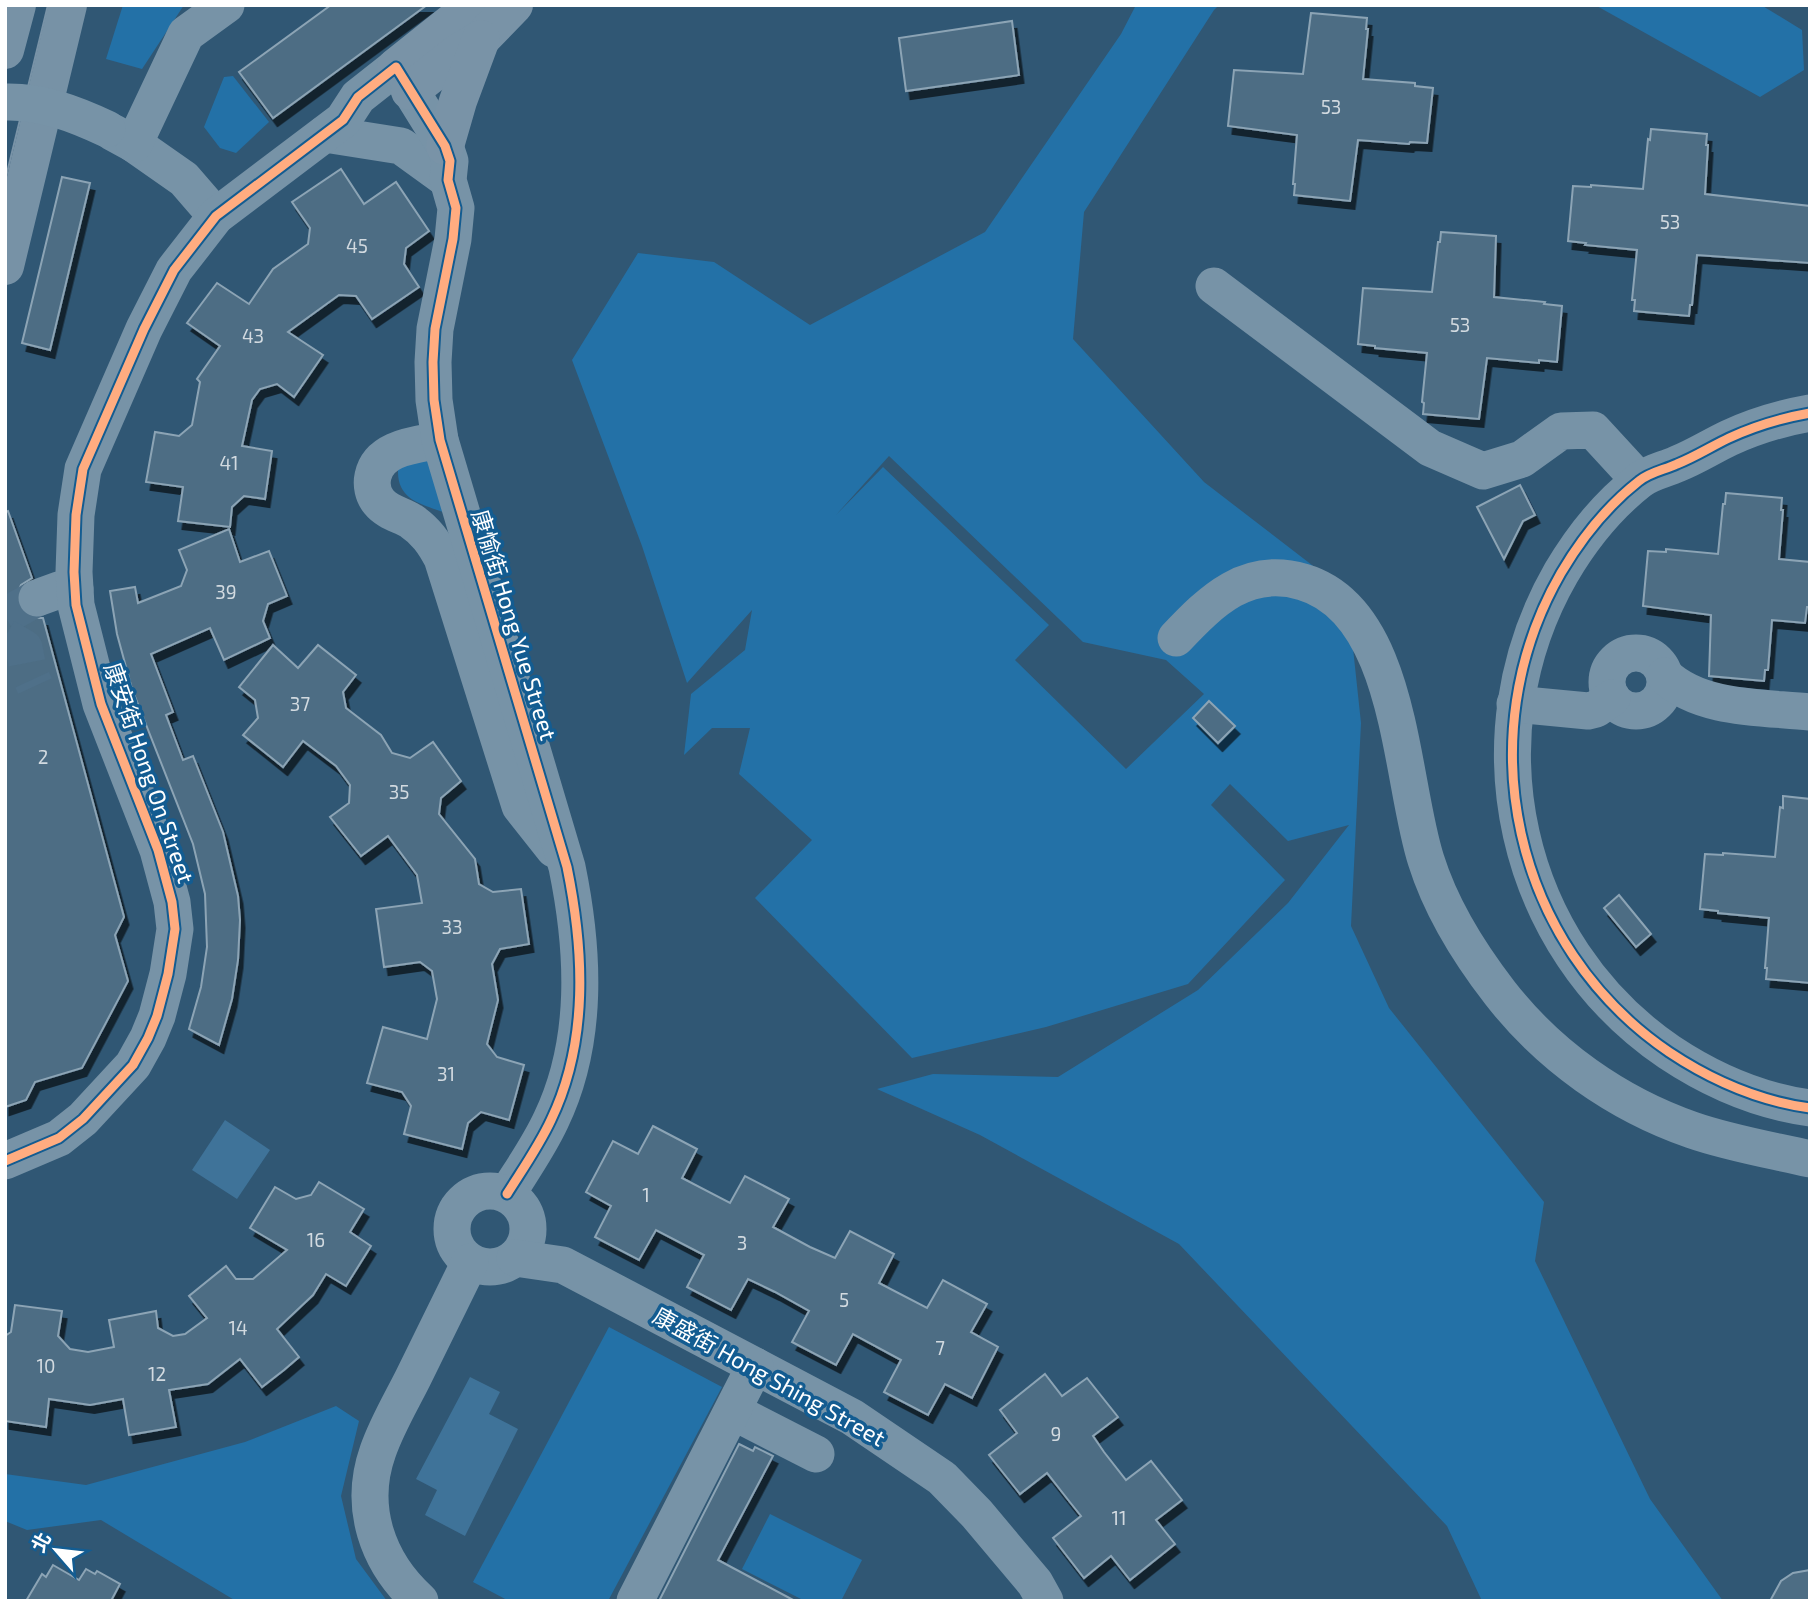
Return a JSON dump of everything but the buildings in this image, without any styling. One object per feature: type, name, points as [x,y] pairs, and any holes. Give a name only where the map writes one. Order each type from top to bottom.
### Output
[{"type":"highway","points":[[403,79],[478,22],[514,5]]},
{"type":"highway","points":[[447,163],[478,22]]},
{"type":"main road","points":[[5,50],[17,5]]},
{"type":"main road","points":[[5,266],[68,5]]},
{"type":"street","points":[[120,136],[186,34],[226,5]]},
{"type":"street","name":"康安街 Hong On Street","points":[[5,1161],[59,1138],[83,1119],[133,1065],[157,1016],[168,974],[175,929],[170,891],[158,850],[101,704],[76,605],[76,515],[83,469],[144,329],[174,270],[216,216],[334,127],[358,97],[403,79]]},
{"type":"street","name":"康愉街 Hong Yue Street","points":[[403,79],[447,163],[456,208],[453,239],[440,299],[433,362],[434,400],[440,440],[568,867],[580,947],[580,996],[575,1038],[561,1097],[552,1119],[507,1194]]},
{"type":"street","points":[[5,102],[38,104],[76,114],[120,136],[184,179],[216,216]]},
{"type":"street","points":[[334,127],[401,146],[447,163]]},
{"type":"street","points":[[1214,286],[1430,448],[1483,471],[1522,459],[1562,431],[1593,430],[1643,478]]},
{"type":"street","points":[[1810,388],[1777,396],[1683,433],[1665,446],[1643,478],[1601,517],[1568,561],[1547,599],[1528,646],[1512,729],[1513,779],[1522,839],[1548,912],[1565,946],[1581,968],[1607,999],[1637,1028],[1682,1061],[1727,1085],[1779,1102],[1810,1108]]},
{"type":"street","points":[[1643,478],[1677,465],[1757,426],[1810,413]]},
{"type":"street","name":"康愉街 Hong Yue Street","points":[[440,440],[388,454],[374,472],[373,488],[384,507],[421,528],[442,558],[520,806],[568,867]]},
{"type":"street","points":[[1175,638],[1215,599],[1227,591],[1254,581],[1296,580],[1323,590],[1338,601],[1361,627],[1391,698],[1405,751],[1419,837],[1432,878],[1466,945],[1513,1010],[1551,1048],[1577,1069],[1635,1105],[1694,1131],[1810,1159]]},
{"type":"street","points":[[37,598],[59,590],[75,589]]},
{"type":"street","points":[[1630,653],[1648,655],[1656,660],[1659,691],[1644,710],[1626,710],[1612,698],[1608,690],[1609,671],[1621,657],[1630,653]]},
{"type":"street","points":[[1659,691],[1683,704],[1737,704],[1810,712]]},
{"type":"street","points":[[1515,704],[1588,711],[1612,698]]},
{"type":"street","points":[[495,1190],[507,1194],[525,1213],[522,1242],[505,1264],[493,1267],[470,1262],[460,1253],[454,1242],[454,1216],[469,1196],[481,1191],[495,1190]]},
{"type":"street","name":"康盛街 Hong Shing Street","points":[[522,1242],[852,1417],[942,1478],[977,1514],[1032,1595]]},
{"type":"street","points":[[420,1601],[395,1573],[376,1538],[371,1512],[370,1483],[385,1435],[470,1262]]},
{"type":"street","points":[[635,1601],[734,1412],[755,1366]]},
{"type":"street","points":[[734,1412],[816,1454]]},
{"type":"shaded area","points":[[123,5],[184,5],[142,69],[106,59]]},
{"type":"shaded area","points":[[1136,5],[1219,5],[1084,212],[1073,339],[1204,482],[1347,592],[1361,723],[1351,926],[1389,1008],[1544,1202],[1535,1261],[1650,1499],[1723,1601],[1482,1601],[1447,1526],[1179,1244],[980,1135],[877,1089],[933,1074],[1058,1077],[1198,990],[1288,903],[1349,825],[1288,841],[1230,784],[1211,805],[1285,880],[1188,984],[1046,1027],[912,1058],[755,898],[812,840],[739,774],[750,728],[712,728],[684,755],[691,694],[745,650],[752,610],[687,683],[642,546],[572,360],[638,253],[714,262],[810,325],[985,232],[1121,34]],"holes":[[[889,456],[1083,642],[1166,660],[1204,694],[1126,769],[1015,660],[1049,625],[883,467],[836,515]]]},
{"type":"shaded area","points":[[1595,5],[1761,5],[1802,30],[1804,70],[1760,97]]},
{"type":"shaded area","points":[[233,76],[269,122],[236,153],[220,148],[204,127],[224,77]]},
{"type":"shaded area","points":[[423,442],[443,512],[412,499],[401,488],[398,470]]},
{"type":"shaded area","points":[[225,1120],[270,1150],[237,1199],[192,1170]]},
{"type":"shaded area","points":[[609,1327],[722,1387],[608,1601],[509,1601],[473,1582]]},
{"type":"shaded area","points":[[470,1377],[500,1392],[489,1414],[518,1429],[465,1536],[425,1515],[437,1490],[416,1479]]},
{"type":"shaded area","points":[[336,1406],[359,1421],[341,1496],[356,1559],[387,1601],[236,1601],[101,1520],[27,1530],[5,1521],[5,1474],[86,1485],[245,1442]]},
{"type":"shaded area","points":[[770,1514],[862,1560],[841,1601],[805,1601],[742,1569]]},
{"type":"tunnel","points":[[5,616],[37,598]]},
{"type":"tunnel","points":[[5,637],[24,648],[29,673],[35,686]]},
{"type":"tram line","points":[[5,181],[48,5]]},
{"type":"cycle path","points":[[5,1161],[59,1138],[83,1119],[133,1065],[157,1016],[168,974],[175,929],[172,902],[158,850],[101,704],[76,605],[76,515],[83,469],[144,329],[174,270],[216,216],[343,120],[358,97],[396,67],[445,146],[450,161],[448,180],[456,208],[453,239],[435,329],[433,362],[434,400],[440,440],[567,867],[577,930],[580,995],[572,1059],[551,1120],[507,1194]]},
{"type":"cycle path","points":[[1810,413],[1749,430],[1648,475],[1616,501],[1596,524],[1561,573],[1532,636],[1516,702],[1513,768],[1521,834],[1541,897],[1573,955],[1616,1008],[1669,1052],[1702,1072],[1754,1095],[1810,1108]]}]
